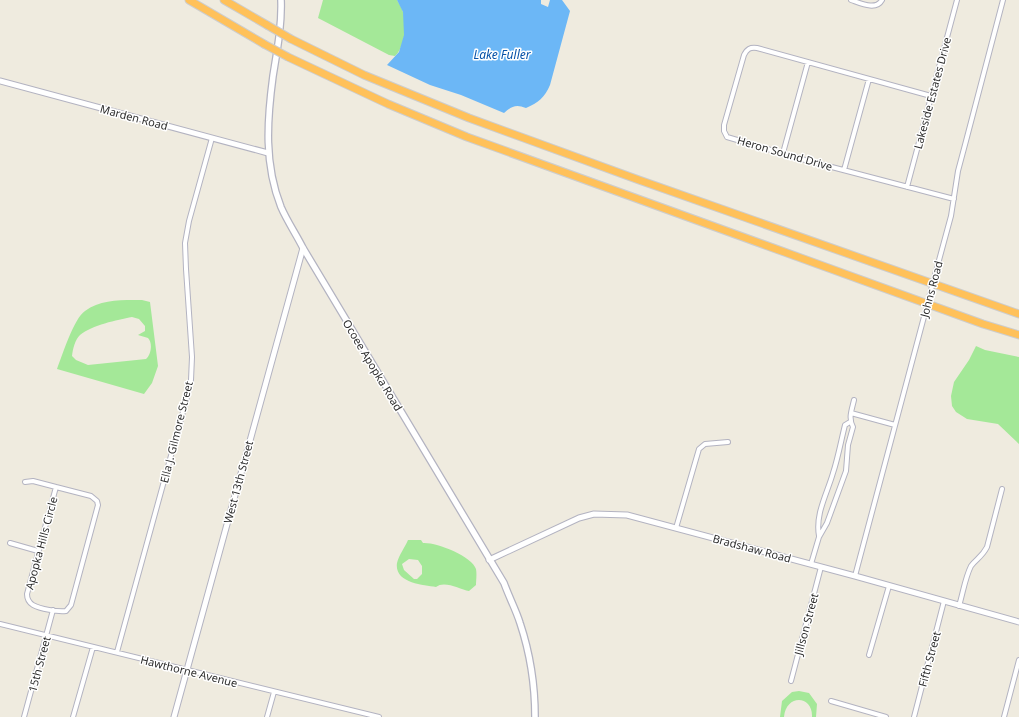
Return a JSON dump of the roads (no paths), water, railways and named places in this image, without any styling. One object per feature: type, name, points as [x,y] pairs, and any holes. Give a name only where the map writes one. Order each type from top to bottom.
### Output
[{"type":"highway","points":[[189,0],[288,57],[388,104],[467,137],[983,324],[1019,335]]},
{"type":"highway","points":[[224,0],[291,39],[364,75],[475,121],[1019,314]]},
{"type":"main road","name":"Ocoee Apopka Road","points":[[281,0],[280,26],[268,119],[268,153],[274,186],[281,207],[303,248],[504,584],[520,623],[529,660],[533,680],[535,717]]},
{"type":"street","points":[[851,0],[873,6],[880,3],[882,0]]},
{"type":"street","name":"Lakeside Estates Drive","points":[[907,187],[957,0]]},
{"type":"street","name":"Johns Road","points":[[854,576],[951,216],[958,171],[1003,0]]},
{"type":"street","name":"Heron Sound Drive","points":[[931,96],[752,47],[748,49],[744,55],[728,111],[724,131],[728,137],[954,199]]},
{"type":"street","points":[[783,153],[808,62]]},
{"type":"street","points":[[844,170],[869,78]]},
{"type":"street","name":"Marden Road","points":[[0,81],[268,153]]},
{"type":"street","name":"Ella J. Gilmore Street","points":[[117,652],[184,408],[190,380],[192,357],[185,243],[189,221],[212,138]]},
{"type":"street","name":"West 13th Street","points":[[174,717],[303,248]]},
{"type":"street","points":[[811,564],[819,537],[827,523],[846,471],[848,445],[853,427],[850,422],[854,400]]},
{"type":"street","points":[[851,413],[895,425]]},
{"type":"street","points":[[819,537],[817,525],[825,495],[834,473],[845,425],[850,422]]},
{"type":"street","points":[[676,528],[699,449],[705,444],[728,442]]},
{"type":"street","points":[[25,482],[33,481],[56,487]]},
{"type":"street","name":"Apopka Hills Circle","points":[[56,487],[91,496],[97,500],[98,505],[71,605],[66,611],[53,610],[32,605],[27,600],[27,594],[38,551],[56,487]]},
{"type":"street","points":[[960,606],[970,569],[987,547],[1002,489]]},
{"type":"street","name":"Bradshaw Road","points":[[489,560],[579,518],[594,514],[627,515],[1019,622]]},
{"type":"street","points":[[10,543],[38,551]]},
{"type":"street","name":"Jillson Street","points":[[791,681],[821,567]]},
{"type":"street","points":[[869,655],[889,586]]},
{"type":"street","name":"Fifth Street","points":[[914,717],[944,601]]},
{"type":"street","name":"15th Street","points":[[24,717],[53,610]]},
{"type":"street","name":"Hawthorne Avenue","points":[[0,624],[117,652],[360,715],[379,717]]},
{"type":"street","points":[[73,717],[93,647]]},
{"type":"street","points":[[1004,717],[1019,660]]},
{"type":"street","points":[[267,717],[274,692]]},
{"type":"street","points":[[831,701],[886,717]]},
{"type":"water","name":"Lake Fuller","points":[[397,0],[541,0],[541,4],[548,7],[550,0],[562,0],[570,11],[550,85],[546,93],[538,102],[526,108],[514,106],[504,113],[461,95],[430,85],[387,65],[399,52],[404,35],[403,12]]}]
